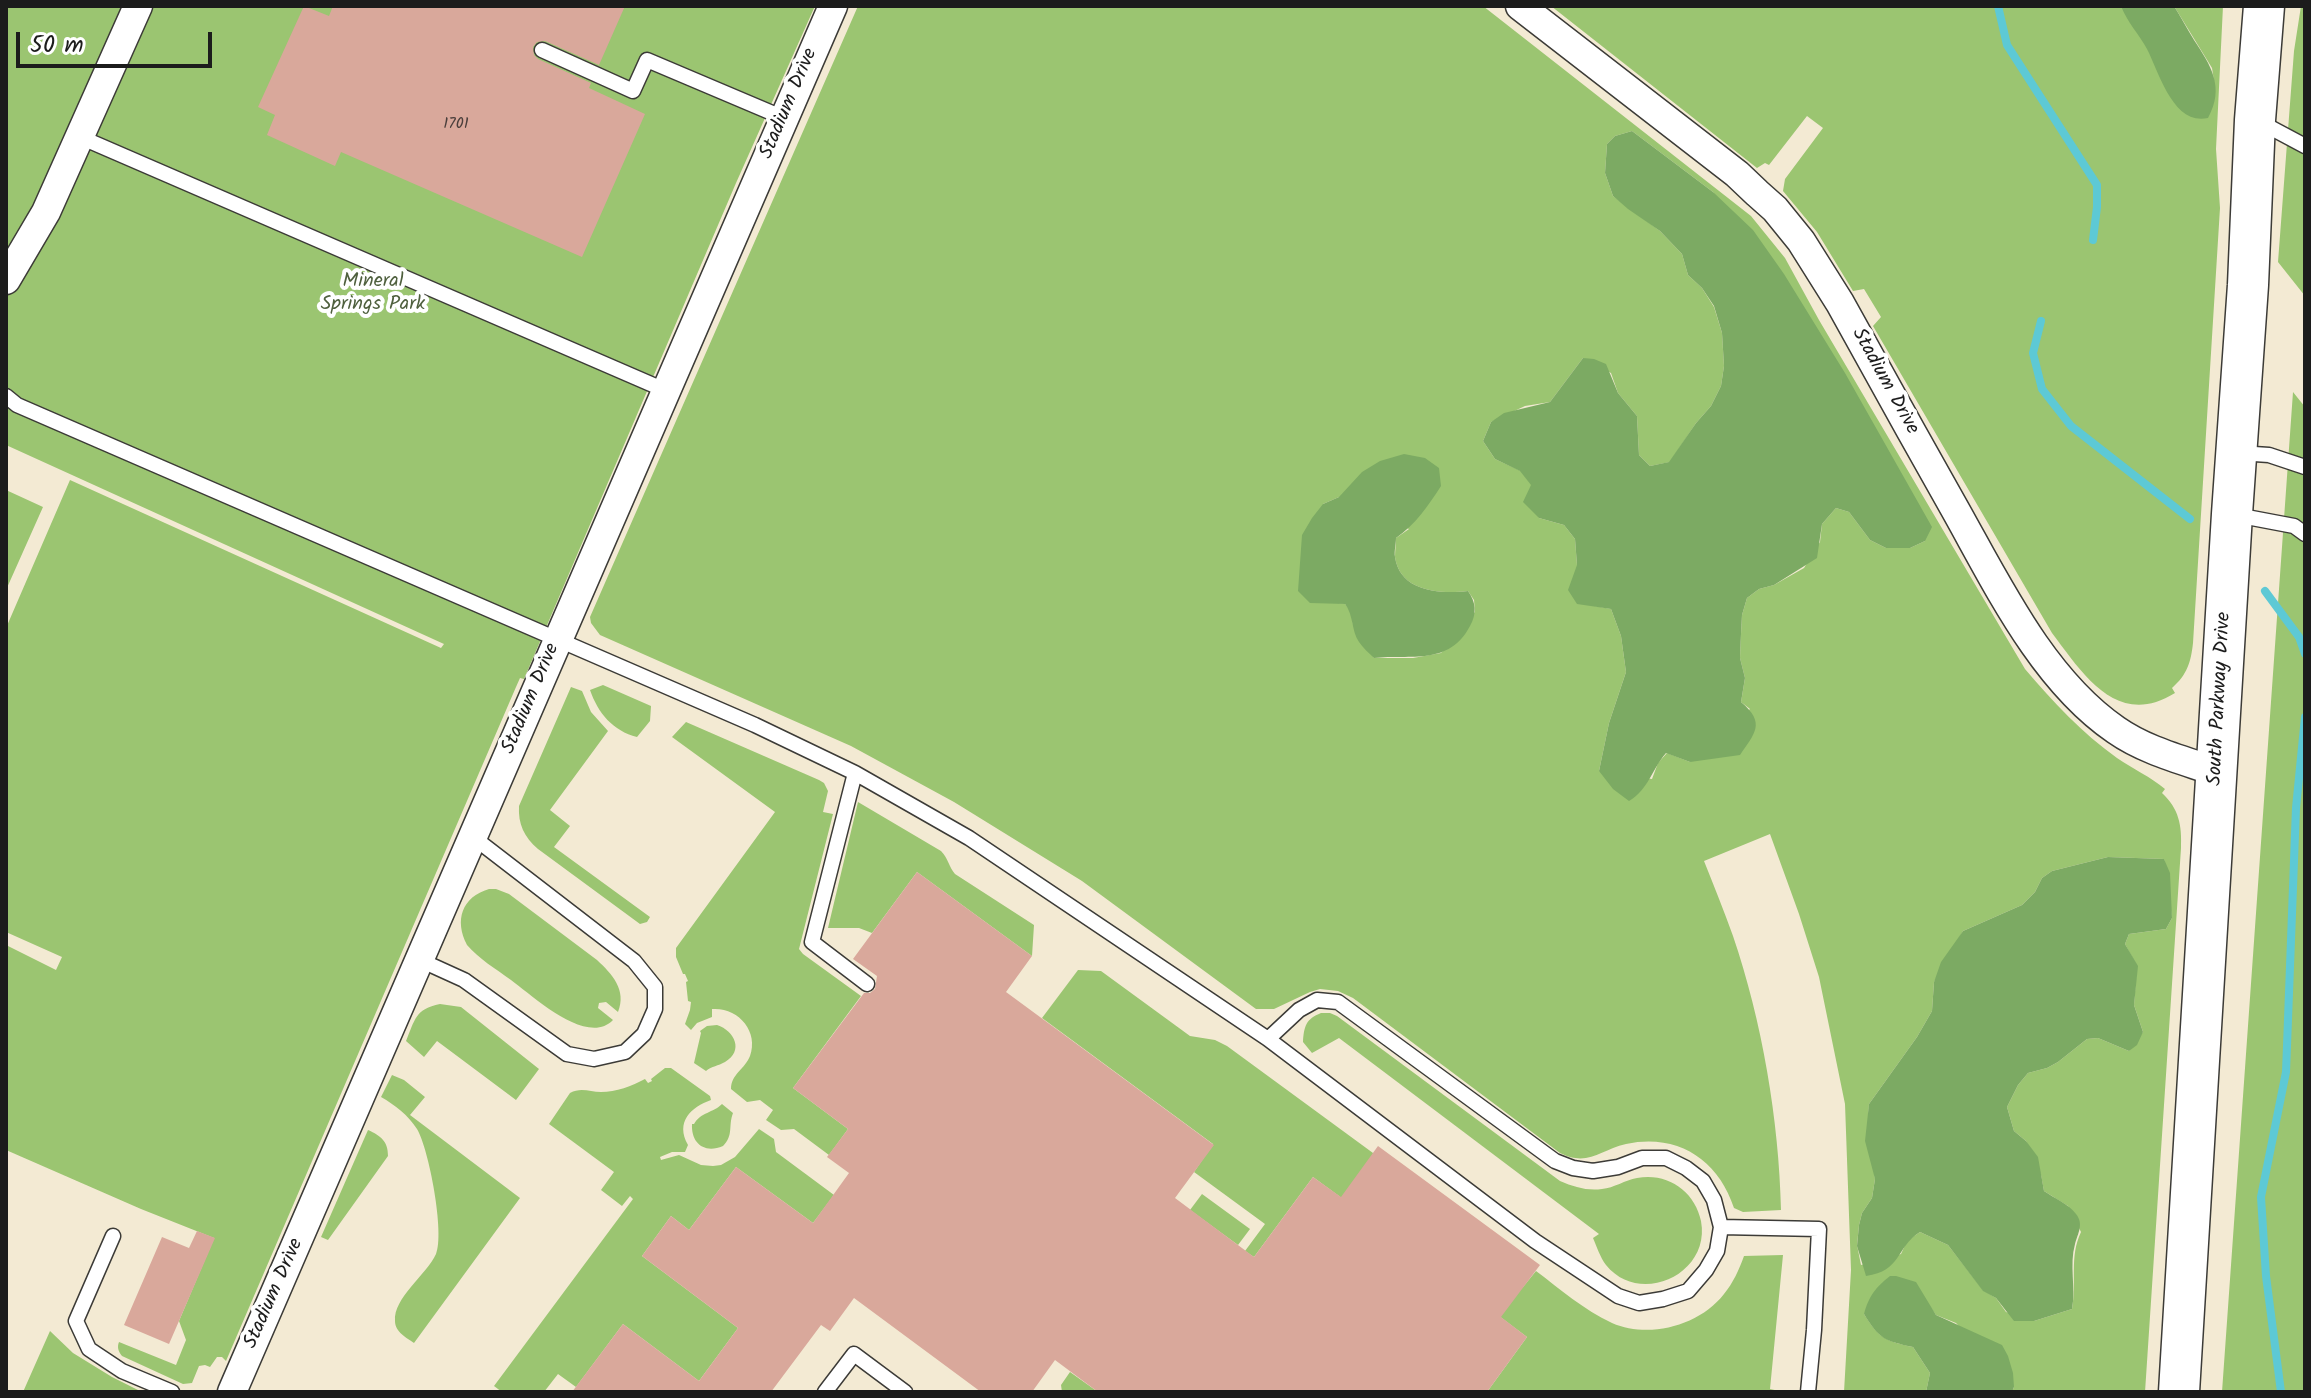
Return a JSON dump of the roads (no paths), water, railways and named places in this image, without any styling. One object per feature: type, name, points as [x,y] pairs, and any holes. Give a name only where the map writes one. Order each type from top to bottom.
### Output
[{"type":"main road","name":"South Parkway Drive","points":[[2179,1392],[2264,6]]},
{"type":"street","points":[[6,280],[46,212],[138,6]]},
{"type":"street","name":"Stadium Drive","points":[[232,1392],[833,6]]},
{"type":"street","name":"Stadium Drive","points":[[1520,6],[1737,174],[1790,227],[1818,265],[1840,303],[1992,576],[2061,680],[2098,716],[2133,741],[2217,772]]},
{"type":"lane","points":[[542,50],[633,91],[647,60],[784,118]]},
{"type":"lane","points":[[2255,120],[2305,146]]},
{"type":"lane","points":[[80,137],[667,391]]},
{"type":"lane","points":[[6,396],[17,405],[755,725],[855,773],[969,838],[1268,1039],[1535,1241],[1618,1296],[1639,1303],[1688,1291],[1717,1251],[1721,1227],[1714,1200],[1703,1181],[1686,1168],[1666,1158],[1642,1158],[1618,1167],[1593,1171],[1555,1161],[1338,1002],[1317,1000],[1299,1010],[1268,1039]]},
{"type":"lane","points":[[2236,452],[2269,455],[2305,467]]},
{"type":"lane","points":[[2232,514],[2294,526],[2305,534]]},
{"type":"lane","points":[[855,773],[812,942],[867,984]]},
{"type":"lane","points":[[420,960],[464,980],[567,1054],[594,1059],[625,1052],[644,1034],[655,1009],[655,987],[634,961],[473,837]]},
{"type":"lane","points":[[1721,1227],[1819,1229],[1808,1392]]},
{"type":"lane","points":[[113,1236],[76,1321],[89,1349],[122,1371],[172,1392]]},
{"type":"lane","points":[[825,1392],[854,1354],[905,1392]]},
{"type":"waterway","points":[[1998,6],[2007,45],[2097,185],[2093,240]]},
{"type":"waterway","points":[[2041,321],[2033,353],[2042,389],[2071,426],[2190,519]]},
{"type":"waterway","points":[[2265,591],[2299,637],[2305,654]]},
{"type":"waterway","points":[[2281,1392],[2266,1276],[2261,1197],[2286,1072],[2296,808],[2305,717]]},
{"type":"park label","name":"Mineral Springs Park","points":[[373,294]]}]
